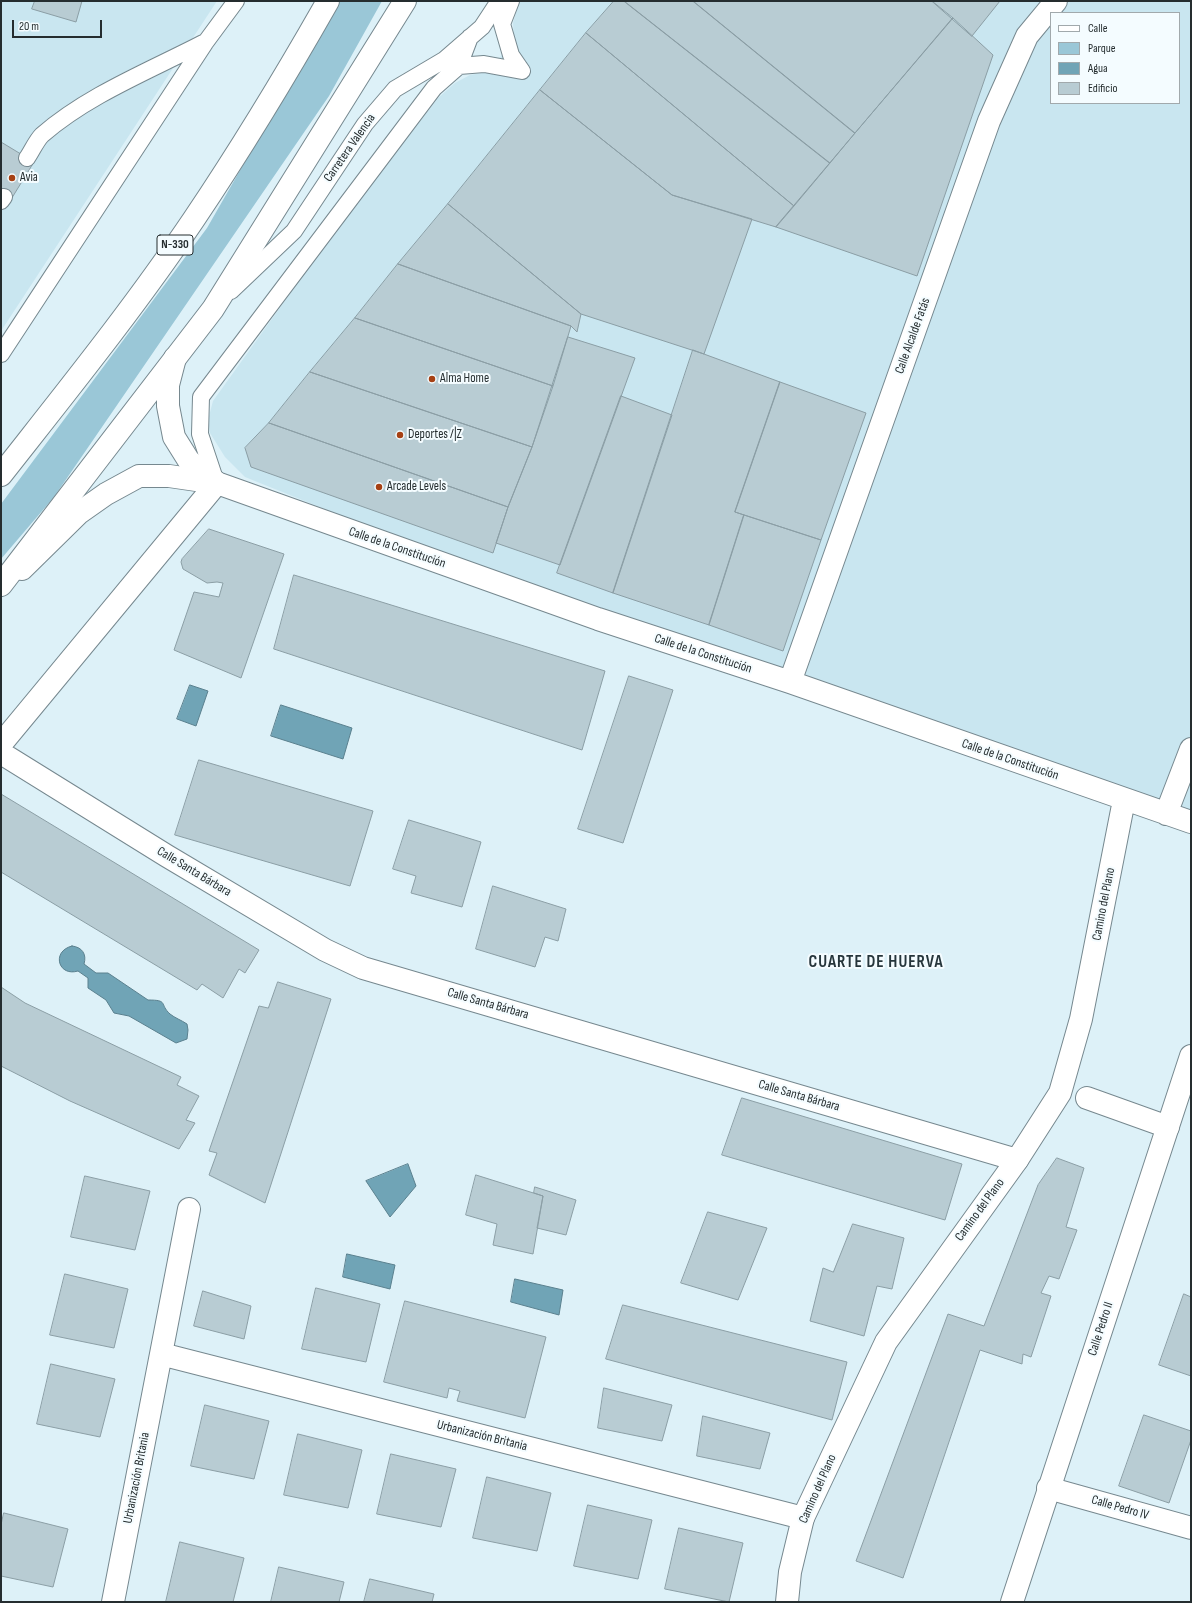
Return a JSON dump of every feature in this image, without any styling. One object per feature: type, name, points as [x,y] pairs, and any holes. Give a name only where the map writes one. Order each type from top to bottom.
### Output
[{"type":"main road","name":"N-330","points":[[1,474],[70,388],[129,310],[194,219],[251,131],[328,1]]},
{"type":"main road","points":[[1,585],[175,356],[213,309],[405,1]]},
{"type":"main road","name":"Calle Alcalde Fatás","points":[[790,682],[989,121],[1027,36],[1056,1]]},
{"type":"main road","name":"Calle de la Constitución","points":[[175,356],[168,385],[168,406],[174,436],[189,461],[217,483]]},
{"type":"main road","name":"Calle de la Constitución","points":[[1,589],[79,513],[106,494],[139,476],[169,476],[217,483],[598,619],[790,682],[1124,800],[1191,822]]},
{"type":"main road","points":[[1,744],[217,483]]},
{"type":"main road","points":[[1166,814],[1191,749]]},
{"type":"main road","name":"Calle Santa Bárbara","points":[[1,753],[167,856],[325,950],[363,968],[1016,1160]]},
{"type":"main road","name":"Camino del Plano","points":[[787,1602],[790,1572],[804,1518],[886,1342],[1016,1160],[1060,1093],[1081,1019],[1124,800]]},
{"type":"main road","name":"Calle Pedro II","points":[[1012,1602],[1048,1488],[1191,1056]]},
{"type":"main road","points":[[1087,1098],[1168,1127]]},
{"type":"main road","name":"Urbanización Britania","points":[[113,1602],[189,1209]]},
{"type":"main road","name":"Urbanización Britania","points":[[161,1354],[804,1518]]},
{"type":"main road","name":"Calle Pedro IV","points":[[1048,1488],[1191,1528]]},
{"type":"lane","points":[[1,354],[205,43],[236,1]]},
{"type":"lane","name":"Carretera Valencia","points":[[213,309],[294,231],[365,124],[395,89],[444,60],[482,27],[499,1]]},
{"type":"lane","points":[[459,66],[484,64],[522,71],[511,55],[502,24],[511,1]]},
{"type":"lane","points":[[217,483],[200,434],[201,397],[434,88],[459,66],[470,37]]},
{"type":"lane","points":[[27,158],[41,136],[74,112],[115,86],[205,43]]},
{"type":"shaded area","points":[[1,1],[217,1],[1,331]]},
{"type":"shaded area","points":[[519,1],[1191,1],[1191,822],[598,619],[245,477],[225,457],[210,433],[208,420],[213,401],[330,238],[438,98],[455,83],[470,75],[487,72],[514,41],[513,23]]},
{"type":"green space","points":[[337,1],[382,1],[329,96],[54,497],[1,559],[1,504],[207,228]]},
{"type":"water","points":[[190,685],[208,691],[196,726],[177,719]]},
{"type":"water","points":[[281,705],[352,728],[343,759],[271,736]]},
{"type":"water","points":[[72,946],[81,949],[85,957],[84,964],[96,973],[108,973],[148,1000],[155,1000],[163,1003],[170,1014],[187,1024],[187,1039],[176,1043],[129,1016],[114,1013],[106,1000],[88,988],[88,978],[78,971],[71,972],[62,967],[59,958],[61,953],[65,949]]},
{"type":"water","points":[[408,1164],[416,1186],[390,1217],[366,1181]]},
{"type":"water","points":[[347,1254],[395,1265],[390,1289],[343,1277]]},
{"type":"water","points":[[515,1279],[563,1290],[559,1315],[511,1302]]},
{"type":"building","points":[[35,1],[82,1],[76,22],[32,9]]},
{"type":"building","points":[[614,1],[624,1],[830,163],[794,206],[586,33]]},
{"type":"building","points":[[624,1],[693,1],[855,133],[830,163]]},
{"type":"building","points":[[693,1],[932,1],[953,18],[855,133]]},
{"type":"building","points":[[932,1],[1000,1],[972,36]]},
{"type":"building","points":[[953,18],[993,55],[917,276],[776,227]]},
{"type":"building","points":[[586,33],[794,206],[776,227],[672,195],[540,90]]},
{"type":"building","points":[[540,90],[672,195],[752,219],[704,354],[581,314],[448,204]]},
{"type":"building","name":"Avia","points":[[1,142],[34,162],[10,201],[1,195]]},
{"type":"building","points":[[448,204],[581,314],[577,332],[571,326],[398,264]]},
{"type":"building","points":[[398,264],[571,326],[553,386],[355,318]]},
{"type":"building","name":"Alma Home","points":[[355,318],[553,386],[532,447],[310,372]]},
{"type":"building","points":[[568,337],[635,358],[560,565],[496,543],[508,507],[532,447]]},
{"type":"building","points":[[693,350],[780,382],[735,512],[744,515],[709,625],[613,593]]},
{"type":"building","name":"Deportes /|Z","points":[[310,372],[532,447],[508,507],[269,423]]},
{"type":"building","points":[[780,382],[866,413],[821,540],[735,512]]},
{"type":"building","points":[[621,396],[672,415],[613,593],[557,573]]},
{"type":"building","name":"Arcade Levels","points":[[269,423],[508,507],[493,553],[251,467],[245,448]]},
{"type":"building","points":[[744,515],[821,540],[783,651],[709,625]]},
{"type":"building","points":[[209,529],[284,554],[241,678],[174,650],[194,592],[219,597],[223,583],[207,583],[183,569],[181,562]]},
{"type":"building","points":[[294,575],[605,671],[582,750],[274,649]]},
{"type":"building","points":[[629,676],[673,690],[623,843],[578,829]]},
{"type":"building","points":[[199,760],[373,811],[350,886],[175,835]]},
{"type":"building","points":[[1,794],[259,950],[245,973],[239,969],[223,998],[202,984],[197,990],[1,872]]},
{"type":"building","points":[[409,820],[481,842],[462,907],[411,893],[416,876],[393,869]]},
{"type":"building","points":[[493,886],[566,909],[558,941],[545,937],[535,967],[476,949]]},
{"type":"building","points":[[278,982],[331,999],[265,1203],[209,1175],[217,1153],[209,1151],[259,1006],[268,1008]]},
{"type":"building","points":[[1,987],[25,1003],[181,1077],[177,1085],[199,1096],[186,1120],[195,1123],[179,1149],[70,1101],[1,1066]]},
{"type":"building","points":[[742,1098],[962,1164],[945,1220],[722,1155]]},
{"type":"building","points":[[1057,1158],[1084,1168],[1066,1227],[1077,1230],[1059,1279],[1049,1276],[1041,1293],[1051,1296],[1031,1357],[1023,1354],[1022,1364],[980,1350],[903,1578],[856,1561],[948,1314],[984,1326],[1038,1185]]},
{"type":"building","points":[[476,1175],[543,1196],[533,1254],[493,1245],[497,1224],[466,1215]]},
{"type":"building","points":[[85,1176],[150,1191],[135,1250],[71,1237]]},
{"type":"building","points":[[535,1187],[576,1200],[566,1235],[537,1228],[543,1196],[534,1193]]},
{"type":"building","points":[[708,1212],[767,1228],[738,1300],[681,1283]]},
{"type":"building","points":[[853,1224],[904,1238],[892,1289],[877,1286],[864,1336],[810,1321],[823,1268],[833,1272]]},
{"type":"building","points":[[65,1274],[128,1289],[114,1348],[50,1335]]},
{"type":"building","points":[[316,1288],[380,1304],[366,1362],[302,1349]]},
{"type":"building","points":[[203,1291],[251,1306],[244,1339],[194,1326]]},
{"type":"building","points":[[1184,1294],[1191,1297],[1191,1376],[1159,1365]]},
{"type":"building","points":[[405,1301],[546,1337],[525,1418],[457,1401],[460,1391],[449,1388],[447,1398],[384,1382]]},
{"type":"building","points":[[623,1305],[847,1362],[832,1420],[606,1359]]},
{"type":"building","points":[[51,1364],[115,1379],[100,1437],[37,1424]]},
{"type":"building","points":[[604,1388],[672,1405],[662,1441],[598,1428]]},
{"type":"building","points":[[205,1405],[269,1421],[254,1479],[191,1466]]},
{"type":"building","points":[[1144,1415],[1191,1431],[1191,1440],[1169,1503],[1119,1486]]},
{"type":"building","points":[[703,1416],[770,1433],[760,1469],[697,1456]]},
{"type":"building","points":[[298,1434],[362,1450],[348,1508],[284,1495]]},
{"type":"building","points":[[391,1454],[456,1469],[441,1527],[377,1514]]},
{"type":"building","points":[[487,1477],[551,1493],[537,1551],[473,1538]]},
{"type":"building","points":[[588,1505],[652,1520],[638,1579],[574,1566]]},
{"type":"building","points":[[4,1513],[68,1529],[53,1587],[1,1576],[1,1525]]},
{"type":"building","points":[[679,1528],[743,1543],[729,1602],[665,1589]]},
{"type":"building","points":[[180,1542],[244,1558],[233,1602],[166,1602]]},
{"type":"building","points":[[279,1567],[344,1582],[339,1602],[271,1602]]},
{"type":"building","points":[[370,1579],[434,1594],[432,1602],[364,1602]]},
{"type":"place","name":"Avia","points":[[12,178]]},
{"type":"place","name":"Alma Home","points":[[432,379]]},
{"type":"place","name":"Deportes /|Z","points":[[400,435]]},
{"type":"place","name":"Arcade Levels","points":[[379,487]]},
{"type":"district","name":"CUARTE DE HUERVA","points":[[876,963]]}]
